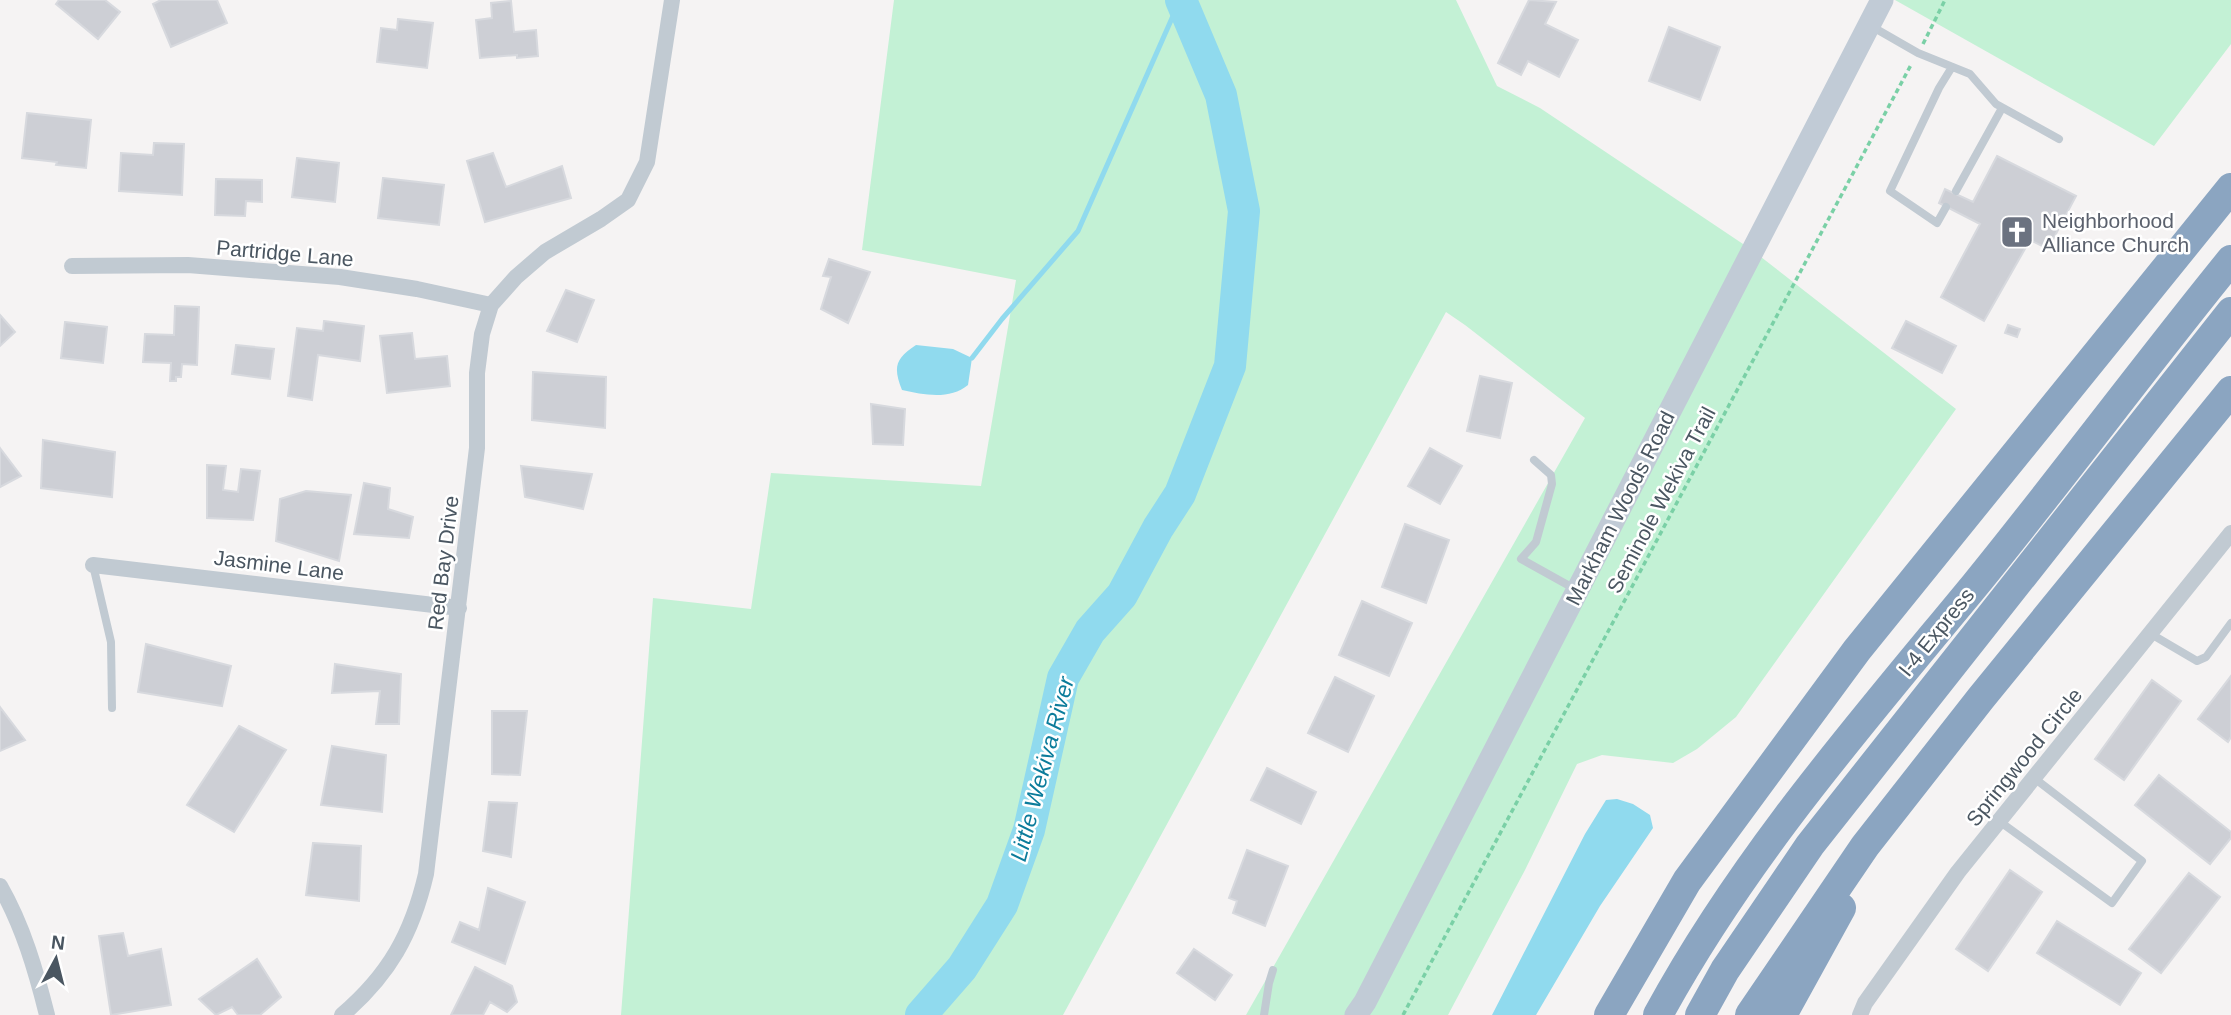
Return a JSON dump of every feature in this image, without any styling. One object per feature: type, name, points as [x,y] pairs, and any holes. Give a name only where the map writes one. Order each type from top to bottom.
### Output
[{"type":"highway","points":[[1609,1015],[1688,881],[1857,650],[2231,188]]},
{"type":"highway","name":"I-4 Express","points":[[1658,1015],[1682,970],[1754,861],[2054,487],[2231,260]]},
{"type":"highway","name":"I-4 Express","points":[[1700,1015],[1725,970],[1810,845],[2231,312]]},
{"type":"highway","points":[[1750,1015],[1865,846],[1981,698],[2231,391]]},
{"type":"highway","points":[[1782,1015],[1841,909],[1865,846]]},
{"type":"main road","name":"Markham Woods Road","points":[[1356,1015],[1882,0]]},
{"type":"street","name":"Red Bay Drive","points":[[342,1015],[360,1000],[388,968],[403,944],[419,906],[426,874],[477,448],[477,373],[482,334],[491,305],[516,277],[545,252],[628,200],[647,162],[672,0]]},
{"type":"street","name":"Partridge Lane","points":[[72,266],[188,265],[317,275],[417,289],[491,305]]},
{"type":"street","name":"Springwood Circle","points":[[1860,1015],[1865,1003],[1958,872],[2229,541]]},
{"type":"street","name":"Jasmine Lane","points":[[93,565],[459,608]]},
{"type":"street","points":[[0,886],[14,911],[40,984],[47,1015]]},
{"type":"lane","points":[[1869,25],[1918,53],[1970,74],[1996,104],[2059,139]]},
{"type":"lane","points":[[1946,207],[1937,223],[1891,191],[1939,88],[1952,67]]},
{"type":"lane","points":[[1956,191],[2003,108]]},
{"type":"lane","points":[[1534,460],[1551,475],[1552,484],[1536,542],[1521,559],[1578,590]]},
{"type":"lane","points":[[93,565],[111,642],[112,708]]},
{"type":"lane","points":[[2151,634],[2197,661],[2206,657],[2231,623]]},
{"type":"lane","points":[[1999,821],[2112,903],[2142,861],[2034,778]]},
{"type":"lane","points":[[1264,1015],[1273,970]]},
{"type":"path","name":"Seminole Wekiva Trail","points":[[1403,1015],[1945,0]]},
{"type":"green space","points":[[894,0],[1456,0],[1497,86],[1540,108],[1746,246],[1357,997],[1345,1015],[1246,1015],[1585,418],[1446,312],[1063,1015],[621,1015],[653,598],[751,609],[771,473],[981,486],[1016,280],[862,250]]},
{"type":"green space","points":[[1895,0],[2231,0],[2231,44],[2154,146]]},
{"type":"green space","points":[[1761,257],[1956,409],[1736,717],[1697,749],[1673,763],[1602,755],[1577,764],[1525,870],[1448,1015],[1367,1015]]},
{"type":"water","points":[[916,345],[953,349],[972,358],[968,385],[961,390],[945,394],[928,395],[902,390],[897,375],[898,364]]},
{"type":"water","points":[[1617,799],[1633,804],[1650,815],[1653,828],[1600,906],[1536,1015],[1492,1015],[1585,834],[1606,800]]},
{"type":"building","points":[[59,0],[105,0],[120,12],[98,39],[56,4]]},
{"type":"building","points":[[161,0],[217,0],[227,23],[171,47],[153,4]]},
{"type":"building","points":[[1529,0],[1556,2],[1545,24],[1578,40],[1559,77],[1528,61],[1521,75],[1498,63]]},
{"type":"building","points":[[511,1],[514,32],[536,30],[538,56],[480,58],[476,20],[492,18],[491,3]]},
{"type":"building","points":[[398,19],[433,23],[427,68],[377,62],[381,28],[397,30]]},
{"type":"building","points":[[1669,27],[1720,47],[1700,100],[1649,81]]},
{"type":"building","points":[[27,113],[91,120],[86,168],[22,158]]},
{"type":"building","points":[[154,143],[184,144],[182,195],[119,191],[121,153],[153,155]]},
{"type":"building","points":[[493,153],[506,187],[562,166],[571,198],[485,222],[467,161]]},
{"type":"building","name":"Neighborhood Alliance Church","points":[[1997,156],[2076,196],[2048,249],[2030,240],[1984,321],[1941,297],[1980,224],[1939,203],[1945,189],[1973,202]]},
{"type":"building","points":[[297,158],[339,163],[335,202],[292,197]]},
{"type":"building","points":[[383,178],[444,185],[439,225],[378,218]]},
{"type":"building","points":[[216,179],[262,180],[262,202],[246,201],[245,216],[215,215]]},
{"type":"building","points":[[829,259],[870,272],[848,323],[821,309],[831,277],[823,276]]},
{"type":"building","points":[[566,290],[594,300],[577,342],[547,331]]},
{"type":"building","points":[[175,306],[199,307],[197,365],[182,364],[181,377],[170,381],[171,363],[143,362],[145,334],[174,335]]},
{"type":"building","points":[[0,315],[15,332],[0,346]]},
{"type":"building","points":[[324,321],[364,326],[360,361],[318,355],[312,400],[288,396],[297,328],[323,331]]},
{"type":"building","points":[[1906,321],[1956,346],[1942,373],[1892,348]]},
{"type":"building","points":[[65,322],[107,327],[103,363],[61,358]]},
{"type":"building","points":[[2008,325],[2020,329],[2017,337],[2005,333]]},
{"type":"building","points":[[412,333],[415,359],[447,356],[450,386],[387,393],[380,336]]},
{"type":"building","points":[[236,345],[274,349],[270,379],[232,374]]},
{"type":"building","points":[[533,372],[606,377],[605,428],[532,420]]},
{"type":"building","points":[[1480,376],[1512,383],[1500,438],[1467,431]]},
{"type":"building","points":[[871,404],[905,409],[903,445],[873,444]]},
{"type":"building","points":[[43,440],[115,452],[112,497],[41,488]]},
{"type":"building","points":[[0,448],[21,476],[0,487]]},
{"type":"building","points":[[1430,448],[1462,466],[1440,504],[1408,486]]},
{"type":"building","points":[[207,465],[226,466],[223,490],[238,492],[241,469],[260,471],[253,520],[207,518]]},
{"type":"building","points":[[521,466],[592,474],[583,509],[525,497]]},
{"type":"building","points":[[364,483],[390,488],[388,509],[413,517],[409,538],[354,534]]},
{"type":"building","points":[[306,491],[351,495],[339,561],[276,541],[280,499]]},
{"type":"building","points":[[1405,524],[1449,540],[1426,603],[1382,587]]},
{"type":"building","points":[[1362,601],[1412,623],[1389,676],[1339,655]]},
{"type":"building","points":[[146,644],[231,666],[222,706],[138,692]]},
{"type":"building","points":[[335,664],[401,674],[399,724],[376,724],[380,691],[332,693]]},
{"type":"building","points":[[2231,676],[2231,737],[2228,742],[2198,719]]},
{"type":"building","points":[[1335,677],[1374,696],[1348,752],[1308,733]]},
{"type":"building","points":[[2152,680],[2181,701],[2124,780],[2095,759]]},
{"type":"building","points":[[0,707],[25,740],[0,751]]},
{"type":"building","points":[[492,711],[527,711],[520,775],[492,774]]},
{"type":"building","points":[[239,726],[286,750],[234,832],[187,805]]},
{"type":"building","points":[[332,746],[386,755],[382,812],[321,805]]},
{"type":"building","points":[[1267,768],[1316,792],[1301,824],[1251,800]]},
{"type":"building","points":[[2159,775],[2231,832],[2231,838],[2210,864],[2135,805]]},
{"type":"building","points":[[489,802],[517,803],[511,857],[483,851]]},
{"type":"building","points":[[313,843],[361,846],[359,901],[306,895]]},
{"type":"building","points":[[1247,850],[1288,866],[1265,926],[1233,913],[1237,901],[1229,898]]},
{"type":"building","points":[[2010,870],[2042,892],[1988,971],[1956,949]]},
{"type":"building","points":[[2189,873],[2220,897],[2161,973],[2129,949]]},
{"type":"building","points":[[488,888],[525,902],[505,964],[452,942],[460,922],[479,930]]},
{"type":"building","points":[[2057,921],[2141,973],[2120,1005],[2037,953]]},
{"type":"building","points":[[123,933],[128,956],[161,949],[171,1005],[111,1015],[99,936]]},
{"type":"building","points":[[1194,949],[1232,975],[1215,1000],[1177,973]]},
{"type":"building","points":[[257,959],[281,997],[260,1015],[238,1015],[232,1007],[216,1015],[199,999]]},
{"type":"building","points":[[475,967],[512,986],[517,1002],[507,1012],[490,1002],[483,1015],[451,1015]]},
{"type":"waterway","points":[[972,358],[1078,231],[1180,0]]},
{"type":"waterway","name":"Little Wekiva River","points":[[921,1015],[962,968],[1002,905],[1029,830],[1063,678],[1090,631],[1122,595],[1158,528],[1180,494],[1230,366],[1244,211],[1221,95],[1181,0]]},
{"type":"place","name":"Neighborhood Alliance Church","points":[[2017,232]]}]
